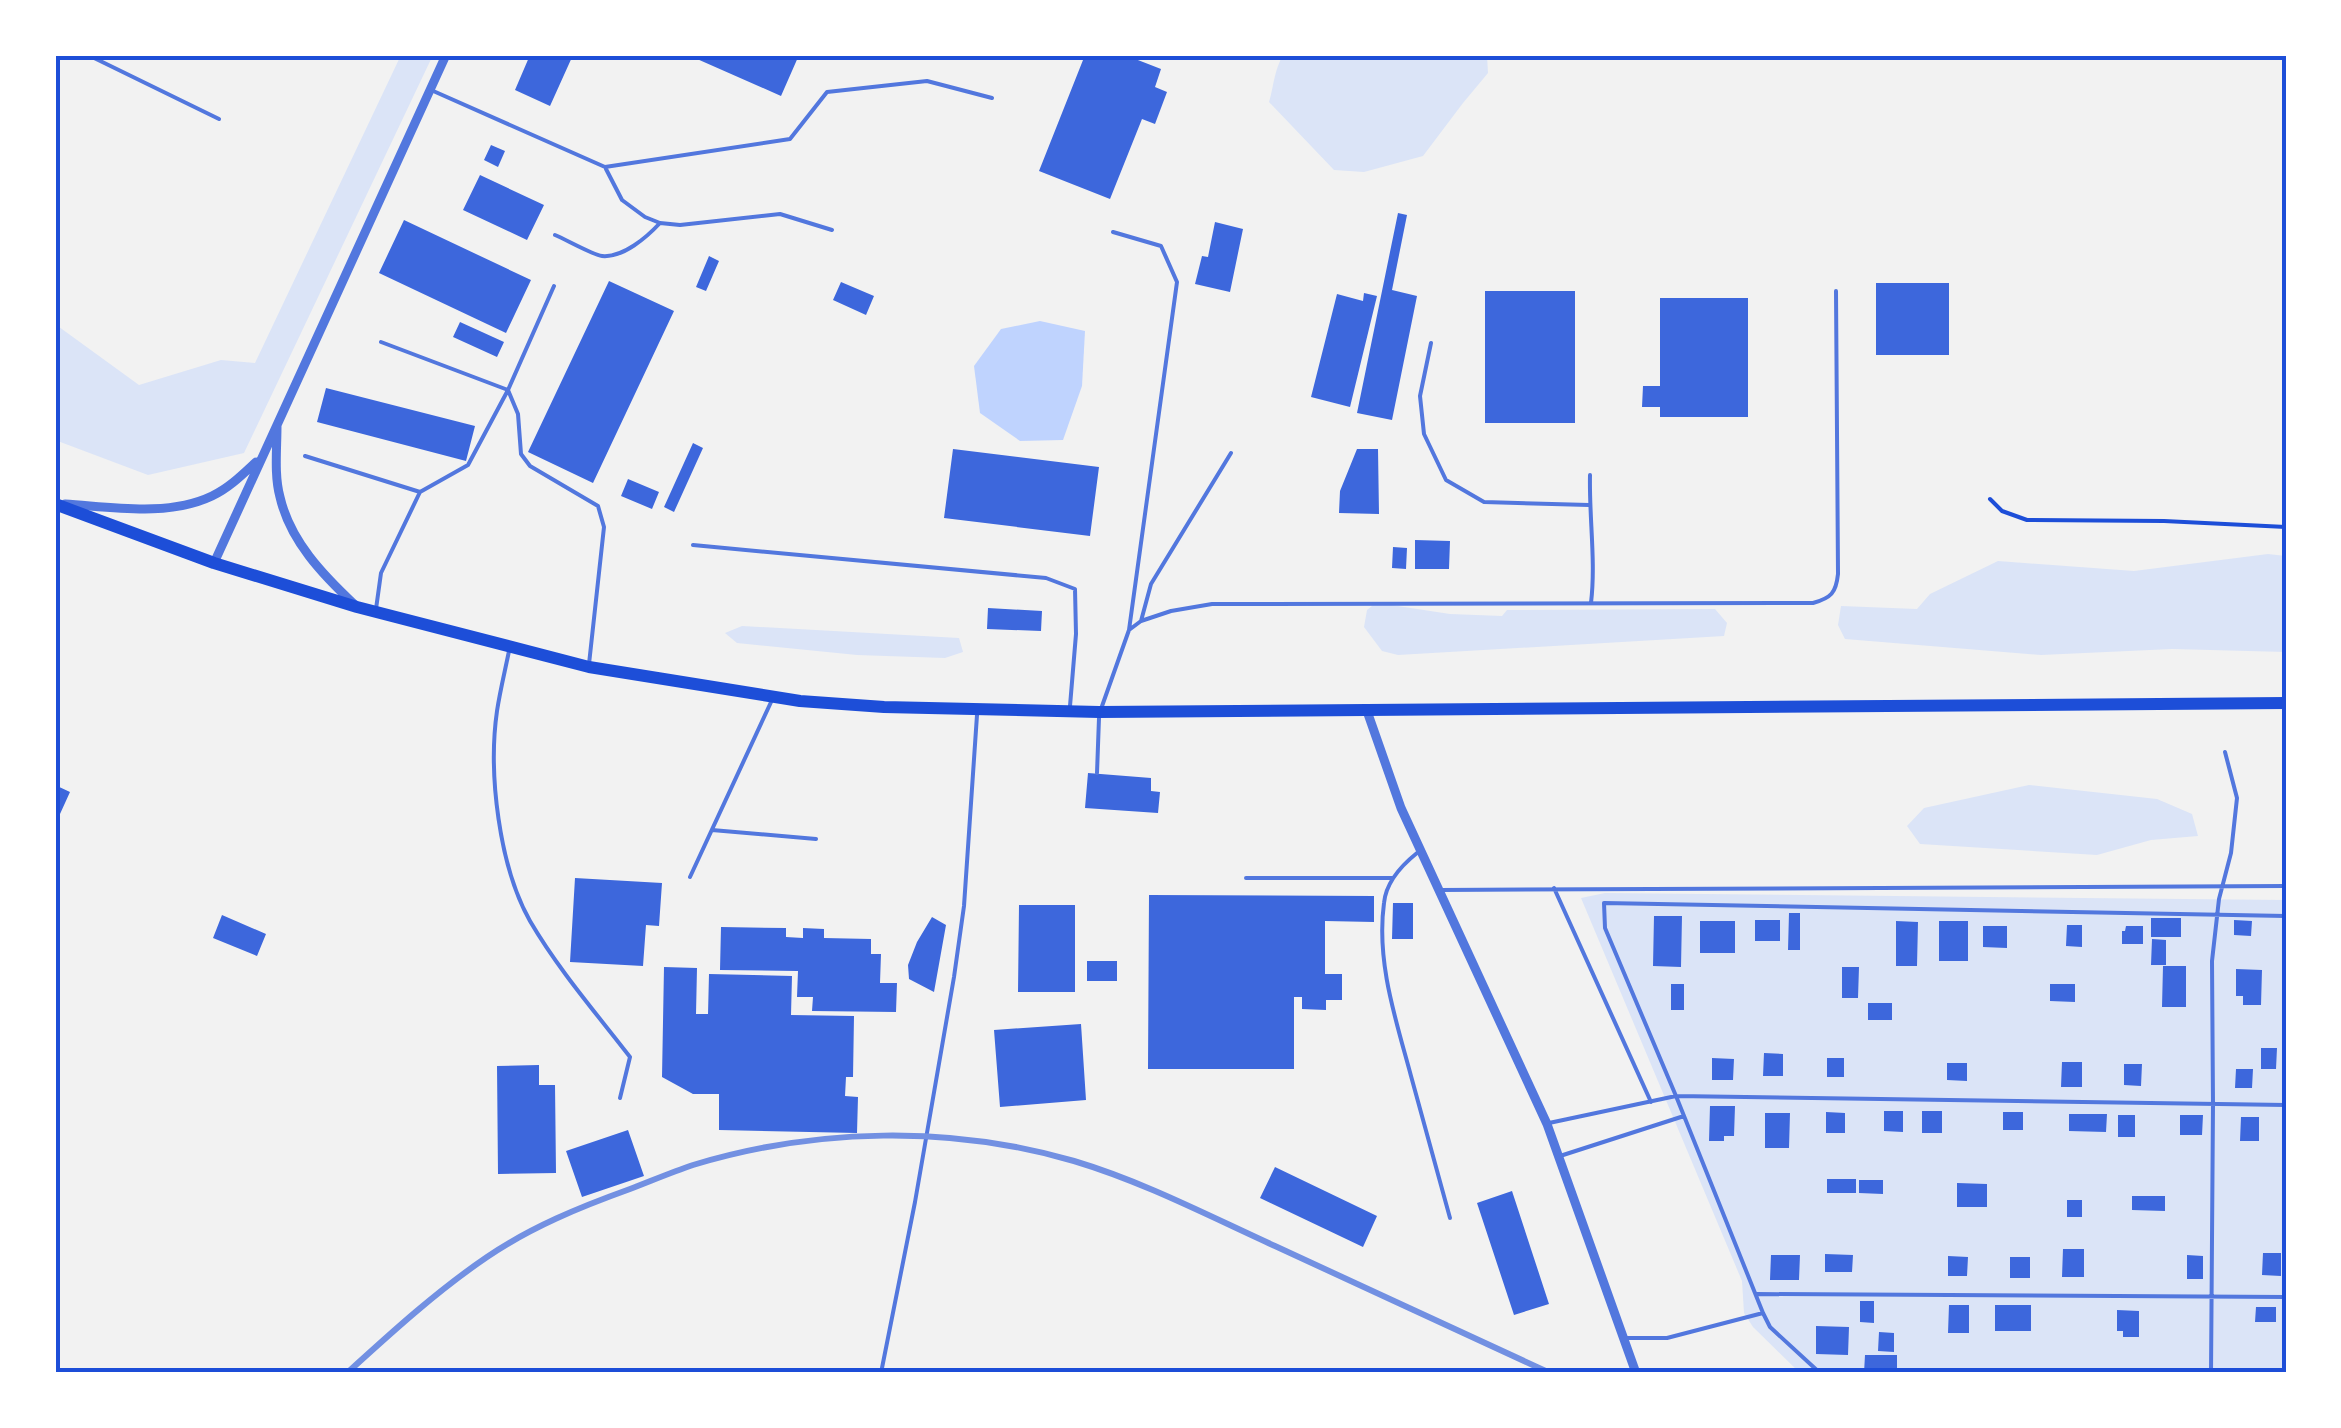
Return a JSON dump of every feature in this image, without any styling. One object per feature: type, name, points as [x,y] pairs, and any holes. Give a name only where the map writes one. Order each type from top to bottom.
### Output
[{"type":"main road","points":[[55,504],[214,563],[357,607],[589,667],[774,697],[884,707],[1099,712],[2286,704]]},
{"type":"street","points":[[214,563],[446,55]]},
{"type":"street","points":[[277,424],[278,494],[288,522],[312,559],[357,607]]},
{"type":"street","points":[[55,504],[126,508],[196,502],[235,482],[261,457]]},
{"type":"street","points":[[1368,711],[1401,808],[1547,1124],[1636,1373]]},
{"type":"lane","points":[[88,55],[219,119]]},
{"type":"lane","points":[[430,89],[605,168],[790,139],[827,92],[927,81],[992,98]]},
{"type":"lane","points":[[605,168],[622,200],[660,223],[680,225],[780,214],[832,230]]},
{"type":"lane","points":[[555,235],[602,256],[621,252],[648,236],[660,223]]},
{"type":"lane","points":[[1097,774],[1099,712],[1129,630],[1177,282],[1161,246],[1113,232]]},
{"type":"lane","points":[[376,611],[381,573],[420,492],[468,465],[508,390],[554,286]]},
{"type":"lane","points":[[1129,630],[1171,611],[1212,604],[1813,604],[1828,599],[1836,589],[1836,290]]},
{"type":"lane","points":[[380,342],[508,390],[518,414],[521,454],[530,466],[598,506],[604,527],[589,667]]},
{"type":"lane","points":[[1430,343],[1420,396],[1424,434],[1446,480],[1484,502],[1589,505]]},
{"type":"lane","points":[[1142,621],[1150,584],[1231,453]]},
{"type":"lane","points":[[305,456],[420,492]]},
{"type":"lane","points":[[1590,475],[1594,580],[1591,603]]},
{"type":"lane","points":[[693,544],[1046,578],[1075,589],[1070,711]]},
{"type":"lane","points":[[510,646],[497,715],[495,790],[510,867],[528,918],[630,1057],[620,1098]]},
{"type":"lane","points":[[690,877],[774,697]]},
{"type":"lane","points":[[881,1373],[954,977],[964,906],[978,710]]},
{"type":"lane","points":[[2210,1373],[2212,961],[2237,798],[2225,752]]},
{"type":"lane","points":[[712,830],[816,839]]},
{"type":"lane","points":[[1422,850],[1393,878],[1384,900],[1383,945],[1388,991],[1450,1218]]},
{"type":"lane","points":[[1246,878],[1393,878]]},
{"type":"lane","points":[[1440,890],[2286,886]]},
{"type":"lane","points":[[1554,888],[1651,1102]]},
{"type":"lane","points":[[1820,1373],[1770,1327],[1763,1312],[1604,928],[1604,903],[2286,916]]},
{"type":"lane","points":[[1547,1124],[1676,1096],[2286,1105]]},
{"type":"lane","points":[[1559,1156],[1684,1116]]},
{"type":"lane","points":[[1757,1294],[2286,1297]]},
{"type":"lane","points":[[1624,1338],[1667,1338],[1763,1312]]},
{"type":"path","points":[[1990,499],[2002,511],[2027,520],[2286,527]]},
{"type":"shaded area","points":[[401,55],[433,55],[244,453],[148,475],[55,440],[55,324],[139,385],[221,360],[255,363]]},
{"type":"shaded area","points":[[1283,55],[1487,55],[1488,73],[1423,156],[1364,172],[1334,170],[1269,102]]},
{"type":"shaded area","points":[[2268,554],[2286,556],[2286,652],[2172,649],[2041,655],[1845,639],[1838,625],[1841,606],[1917,609],[1930,594],[1998,561],[2134,571]]},
{"type":"shaded area","points":[[1391,605],[1450,614],[1502,616],[1507,610],[1715,609],[1727,623],[1724,636],[1398,655],[1382,651],[1364,627],[1367,610]]},
{"type":"shaded area","points":[[742,626],[959,638],[963,652],[945,658],[857,655],[737,643],[725,633]]},
{"type":"shaded area","points":[[2029,785],[2157,799],[2192,814],[2198,836],[2151,840],[2097,855],[1920,844],[1907,826],[1924,808]]},
{"type":"shaded area","points":[[1605,893],[2286,900],[2286,1373],[1800,1373],[1744,1313],[1742,1281],[1581,898]]},
{"type":"water","points":[[1040,321],[1085,331],[1082,386],[1063,440],[1020,441],[980,413],[974,366],[1001,329]]},
{"type":"building","points":[[530,55],[573,55],[550,106],[515,90]]},
{"type":"building","points":[[688,55],[799,55],[781,96]]},
{"type":"building","points":[[1085,55],[1125,55],[1161,69],[1155,87],[1167,92],[1155,124],[1142,119],[1110,199],[1039,171]]},
{"type":"building","points":[[491,145],[505,151],[498,167],[484,160]]},
{"type":"building","points":[[480,175],[544,205],[527,240],[463,210]]},
{"type":"building","points":[[1398,213],[1407,215],[1392,290],[1417,296],[1392,420],[1357,413]]},
{"type":"building","points":[[404,220],[531,280],[506,333],[379,273]]},
{"type":"building","points":[[1215,222],[1243,229],[1230,292],[1195,284],[1202,256],[1208,257]]},
{"type":"building","points":[[709,256],[719,261],[706,291],[696,287]]},
{"type":"building","points":[[609,281],[674,311],[593,483],[528,452]]},
{"type":"building","points":[[841,282],[874,296],[866,315],[833,300]]},
{"type":"building","points":[[1876,283],[1949,283],[1949,355],[1876,355]]},
{"type":"building","points":[[1485,291],[1575,291],[1575,423],[1485,423]]},
{"type":"building","points":[[1364,293],[1377,296],[1350,407],[1311,397],[1337,294],[1363,301]]},
{"type":"building","points":[[1660,298],[1748,298],[1748,417],[1660,417],[1660,407],[1642,407],[1643,386],[1660,386]]},
{"type":"building","points":[[460,322],[504,342],[497,357],[453,337]]},
{"type":"building","points":[[326,388],[475,426],[466,461],[317,422]]},
{"type":"building","points":[[693,443],[703,448],[674,512],[664,507]]},
{"type":"building","points":[[953,449],[1099,467],[1090,536],[944,518]]},
{"type":"building","points":[[1357,449],[1378,449],[1379,514],[1339,513],[1340,491]]},
{"type":"building","points":[[628,479],[659,492],[652,509],[621,496]]},
{"type":"building","points":[[1415,540],[1450,541],[1449,569],[1415,569]]},
{"type":"building","points":[[1393,547],[1407,548],[1406,569],[1392,568]]},
{"type":"building","points":[[988,608],[1042,611],[1041,631],[987,629]]},
{"type":"building","points":[[1088,773],[1151,778],[1151,791],[1160,792],[1158,813],[1085,808]]},
{"type":"building","points":[[55,785],[70,792],[55,825]]},
{"type":"building","points":[[575,878],[662,883],[659,926],[646,925],[643,966],[570,962]]},
{"type":"building","points":[[1149,895],[1374,896],[1374,922],[1325,921],[1325,974],[1342,974],[1342,1000],[1326,1000],[1326,1010],[1302,1009],[1302,997],[1294,997],[1294,1069],[1148,1069]]},
{"type":"building","points":[[1393,903],[1413,903],[1413,939],[1392,939]]},
{"type":"building","points":[[1019,905],[1075,905],[1075,992],[1018,992]]},
{"type":"building","points":[[1789,913],[1800,913],[1800,950],[1788,950]]},
{"type":"building","points":[[222,915],[266,934],[257,956],[213,938]]},
{"type":"building","points":[[1654,916],[1682,916],[1681,967],[1653,966]]},
{"type":"building","points":[[932,917],[946,925],[934,992],[909,979],[908,965]]},
{"type":"building","points":[[2151,918],[2181,918],[2181,937],[2151,937]]},
{"type":"building","points":[[1755,920],[1780,920],[1780,941],[1755,941]]},
{"type":"building","points":[[2234,920],[2252,921],[2251,936],[2234,935]]},
{"type":"building","points":[[1700,921],[1735,921],[1735,953],[1700,953]]},
{"type":"building","points":[[1896,921],[1918,922],[1917,966],[1896,966]]},
{"type":"building","points":[[1939,921],[1968,921],[1968,961],[1939,961]]},
{"type":"building","points":[[2067,925],[2082,925],[2082,947],[2066,946]]},
{"type":"building","points":[[1983,926],[2007,926],[2007,948],[1983,947]]},
{"type":"building","points":[[2126,926],[2143,926],[2143,944],[2122,944]]},
{"type":"building","points":[[721,927],[786,928],[786,937],[803,938],[803,928],[824,929],[824,938],[871,939],[871,954],[881,954],[880,983],[897,983],[896,1012],[812,1011],[813,997],[797,997],[798,971],[720,970]]},
{"type":"building","points":[[2152,939],[2166,940],[2166,965],[2151,965]]},
{"type":"building","points":[[1087,961],[1117,961],[1117,981],[1087,981]]},
{"type":"building","points":[[2163,966],[2186,966],[2186,1007],[2162,1007]]},
{"type":"building","points":[[664,967],[697,968],[696,1014],[708,1014],[709,974],[792,976],[791,1015],[854,1016],[853,1077],[846,1077],[845,1096],[858,1097],[857,1133],[719,1130],[719,1094],[693,1094],[662,1077]]},
{"type":"building","points":[[1842,967],[1859,967],[1858,998],[1842,998]]},
{"type":"building","points":[[2236,969],[2262,970],[2261,1005],[2243,1005],[2243,996],[2236,996]]},
{"type":"building","points":[[1671,984],[1684,984],[1684,1010],[1671,1010]]},
{"type":"building","points":[[2050,984],[2075,984],[2075,1002],[2050,1001]]},
{"type":"building","points":[[1868,1003],[1892,1003],[1892,1020],[1868,1020]]},
{"type":"building","points":[[1081,1024],[1086,1100],[1000,1107],[994,1030]]},
{"type":"building","points":[[2261,1048],[2277,1048],[2276,1069],[2261,1069]]},
{"type":"building","points":[[1764,1053],[1783,1054],[1783,1076],[1763,1076]]},
{"type":"building","points":[[1712,1058],[1734,1059],[1733,1080],[1712,1080]]},
{"type":"building","points":[[1827,1058],[1844,1058],[1844,1077],[1827,1077]]},
{"type":"building","points":[[2062,1062],[2082,1062],[2082,1087],[2061,1087]]},
{"type":"building","points":[[1947,1063],[1967,1063],[1967,1081],[1947,1080]]},
{"type":"building","points":[[2124,1064],[2142,1064],[2141,1086],[2124,1085]]},
{"type":"building","points":[[539,1065],[539,1085],[555,1085],[556,1173],[498,1174],[497,1066]]},
{"type":"building","points":[[2236,1069],[2253,1069],[2252,1088],[2235,1088]]},
{"type":"building","points":[[1710,1106],[1735,1106],[1734,1136],[1709,1141]]},
{"type":"building","points":[[1884,1111],[1903,1111],[1903,1132],[1884,1131]]},
{"type":"building","points":[[1922,1111],[1942,1111],[1942,1133],[1922,1133]]},
{"type":"building","points":[[1826,1112],[1845,1113],[1845,1133],[1826,1133]]},
{"type":"building","points":[[2003,1112],[2023,1112],[2023,1130],[2003,1130]]},
{"type":"building","points":[[1765,1113],[1790,1113],[1789,1148],[1765,1148]]},
{"type":"building","points":[[2069,1114],[2107,1114],[2106,1132],[2069,1131]]},
{"type":"building","points":[[2118,1115],[2135,1115],[2135,1137],[2118,1137]]},
{"type":"building","points":[[2180,1115],[2203,1115],[2202,1135],[2180,1135]]},
{"type":"building","points":[[2241,1117],[2259,1117],[2259,1141],[2240,1141]]},
{"type":"building","points":[[628,1130],[644,1176],[582,1197],[566,1151]]},
{"type":"building","points":[[1275,1167],[1377,1216],[1363,1247],[1260,1198]]},
{"type":"building","points":[[1827,1179],[1856,1179],[1856,1193],[1827,1193]]},
{"type":"building","points":[[1859,1180],[1883,1180],[1883,1194],[1859,1193]]},
{"type":"building","points":[[1957,1183],[1987,1184],[1987,1207],[1957,1207]]},
{"type":"building","points":[[1512,1191],[1549,1304],[1514,1315],[1477,1203]]},
{"type":"building","points":[[2132,1196],[2165,1196],[2165,1211],[2132,1210]]},
{"type":"building","points":[[2067,1200],[2082,1200],[2082,1217],[2067,1217]]},
{"type":"building","points":[[2063,1249],[2084,1249],[2084,1277],[2062,1277]]},
{"type":"building","points":[[2263,1253],[2281,1253],[2281,1276],[2262,1275]]},
{"type":"building","points":[[1825,1254],[1853,1255],[1852,1272],[1825,1272]]},
{"type":"building","points":[[1771,1255],[1800,1255],[1799,1280],[1770,1280]]},
{"type":"building","points":[[2187,1255],[2203,1256],[2203,1279],[2187,1279]]},
{"type":"building","points":[[1948,1256],[1968,1257],[1967,1276],[1948,1276]]},
{"type":"building","points":[[2010,1257],[2030,1257],[2030,1278],[2010,1278]]},
{"type":"building","points":[[1860,1301],[1874,1301],[1874,1323],[1860,1322]]},
{"type":"building","points":[[1949,1305],[1969,1305],[1969,1333],[1948,1333]]},
{"type":"building","points":[[1995,1305],[2031,1305],[2031,1331],[1995,1331]]},
{"type":"building","points":[[2256,1307],[2276,1307],[2276,1322],[2255,1322]]},
{"type":"building","points":[[2117,1310],[2139,1311],[2139,1337],[2123,1337],[2123,1331],[2117,1331]]},
{"type":"building","points":[[1816,1326],[1849,1327],[1848,1355],[1816,1354]]},
{"type":"building","points":[[1879,1332],[1894,1333],[1894,1352],[1878,1351]]},
{"type":"building","points":[[1865,1355],[1897,1355],[1897,1373],[1864,1373]]},
{"type":"railway","points":[[347,1373],[468,1270],[556,1218],[685,1168],[739,1153],[835,1138],[883,1136],[980,1141],[1100,1169],[1176,1200],[1550,1373]]}]
